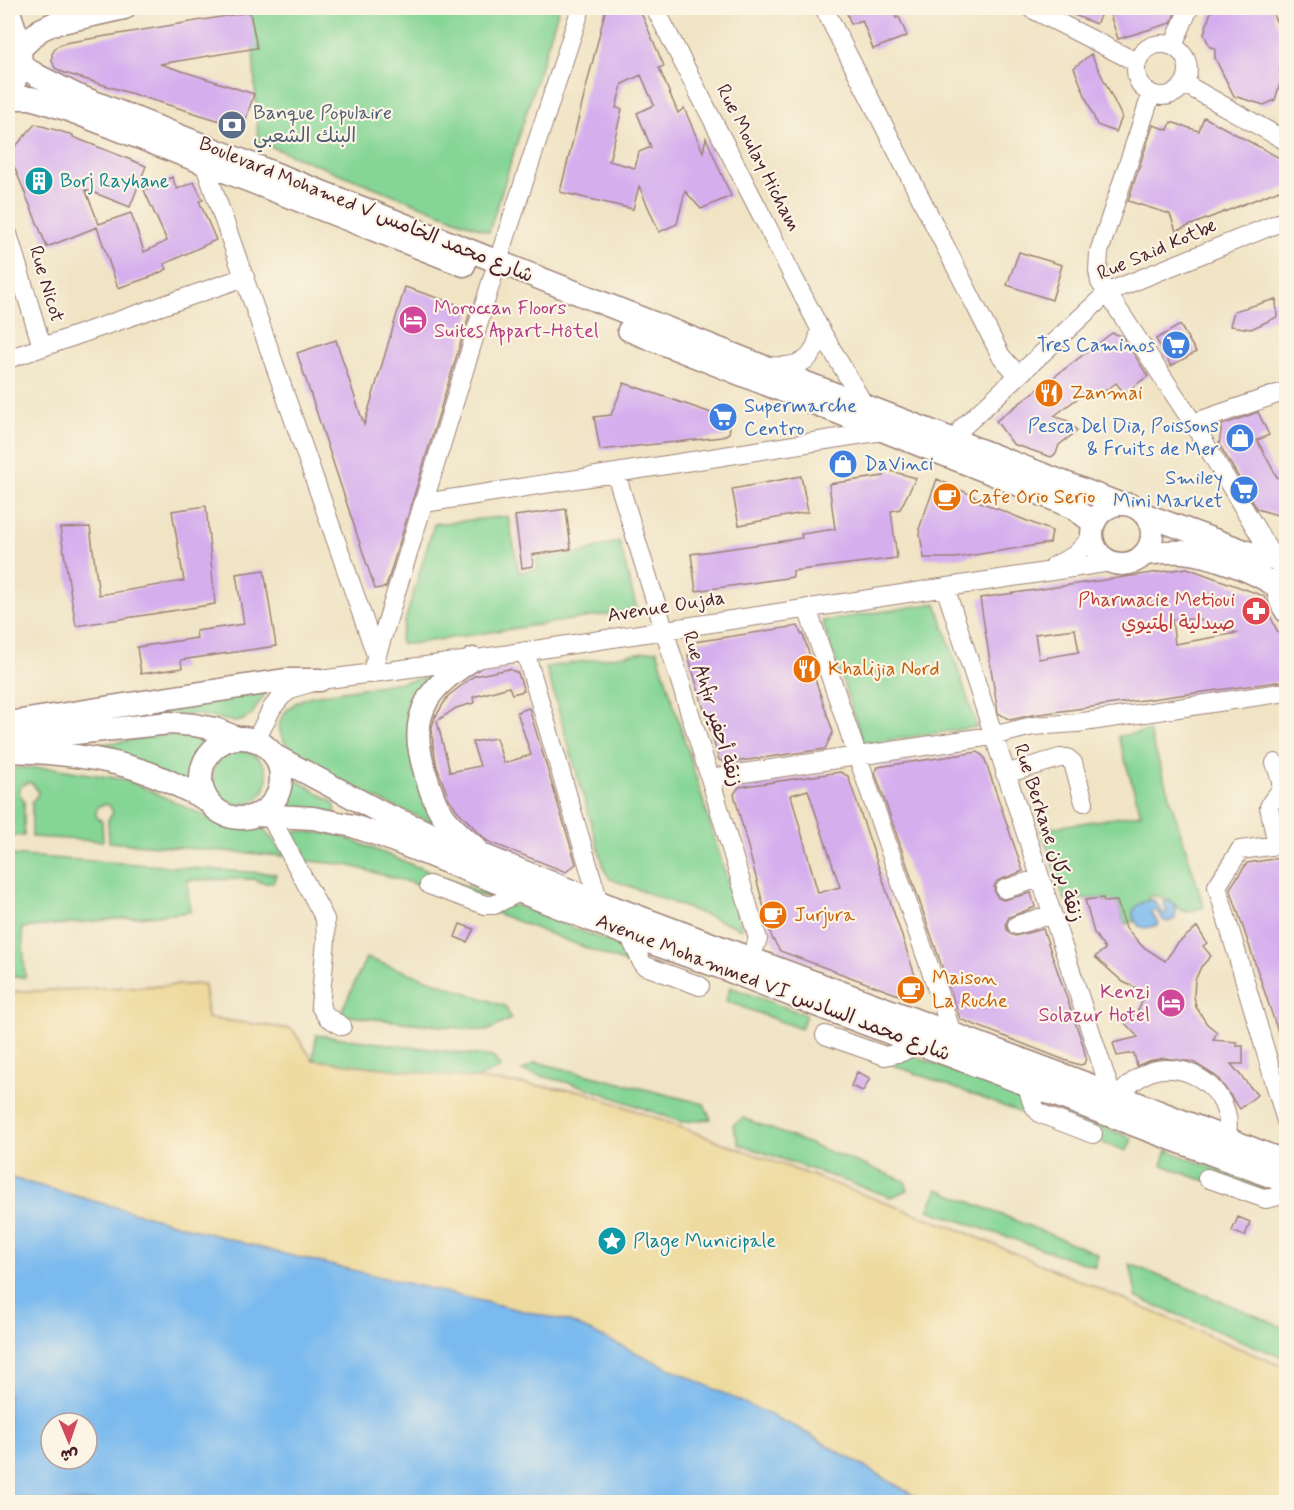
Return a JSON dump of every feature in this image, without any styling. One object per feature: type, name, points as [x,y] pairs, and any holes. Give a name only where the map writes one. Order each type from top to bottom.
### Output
[{"type":"main road","points":[[19,8],[8,9],[21,56]]},
{"type":"main road","points":[[8,98],[21,56],[40,30],[53,24],[124,8]]},
{"type":"main road","name":"Boulevard Mohamed V شارع محمد الخامس","points":[[21,56],[38,76],[76,96],[883,431],[1072,507],[1092,530]]},
{"type":"main road","name":"Boulevard Mohamed V شارع محمد الخامس","points":[[8,98],[31,99],[69,110],[204,163],[863,403],[1117,503]]},
{"type":"main road","points":[[1146,515],[1153,531],[1152,540],[1144,554],[1132,562],[1118,564],[1098,553],[1092,530],[1099,513],[1107,506],[1117,503],[1133,505],[1146,515],[1214,541],[1282,562],[1278,587],[1279,599],[1287,610]]},
{"type":"main road","points":[[1144,554],[1180,551],[1195,554],[1250,572],[1278,587]]},
{"type":"main road","points":[[473,659],[447,677],[432,693],[420,716],[417,740],[432,795],[440,810],[468,841],[489,858]]},
{"type":"main road","points":[[8,723],[285,680],[320,680]]},
{"type":"main road","points":[[8,735],[75,733],[170,723],[215,729],[263,744],[275,756],[280,775],[278,793],[263,816],[232,817],[222,813],[207,800],[141,770],[104,760],[40,752],[8,751]]},
{"type":"main road","points":[[207,800],[201,781],[204,760],[212,749],[224,741],[246,739]]},
{"type":"main road","name":"Avenue Mohammed VI شارع محمد السادس","points":[[275,756],[384,814],[489,858],[599,902],[1115,1094],[1285,1163]]},
{"type":"main road","name":"Avenue Mohammed VI شارع محمد السادس","points":[[263,816],[313,818],[353,826],[629,935],[725,969],[1027,1084],[1285,1163]]},
{"type":"street","points":[[371,674],[496,269],[580,8]]},
{"type":"street","name":"Rue Moulay Hicham","points":[[656,8],[820,329],[863,403]]},
{"type":"street","points":[[824,8],[1001,357],[1018,375]]},
{"type":"street","points":[[1030,8],[1136,62]]},
{"type":"street","points":[[1173,46],[1189,8]]},
{"type":"street","points":[[1164,44],[1173,46],[1186,58],[1188,76],[1185,84],[1174,94],[1166,97],[1151,95],[1139,85],[1136,78],[1136,62],[1147,48],[1164,44]]},
{"type":"street","points":[[1185,84],[1287,141]]},
{"type":"street","points":[[1151,95],[1099,252],[1098,275],[1282,562]]},
{"type":"street","points":[[204,163],[376,655]]},
{"type":"street","name":"Rue Said Kotbe","points":[[958,441],[962,428],[1107,292],[1287,220]]},
{"type":"street","name":"Rue Nicot","points":[[8,234],[42,347]]},
{"type":"street","points":[[8,359],[245,277]]},
{"type":"street","points":[[762,366],[795,366],[806,361],[818,345],[820,329]]},
{"type":"street","points":[[1192,423],[1287,391]]},
{"type":"street","points":[[424,503],[883,431]]},
{"type":"street","name":"Rue Ahfir زنقة أحفير","points":[[616,474],[758,939],[751,957]]},
{"type":"street","points":[[1042,572],[1068,559],[1092,530]]},
{"type":"street","name":"Avenue Oujda","points":[[246,739],[282,696],[293,688],[320,680],[473,659],[1111,562]]},
{"type":"street","name":"Rue Berkane زنقة بركان","points":[[945,587],[992,736],[1115,1094]]},
{"type":"street","points":[[807,608],[952,1033]]},
{"type":"street","points":[[525,651],[599,902]]},
{"type":"street","points":[[710,778],[992,736],[1033,726],[1077,723],[1287,692]]},
{"type":"street","points":[[1005,774],[1067,758],[1073,763],[1084,802]]},
{"type":"street","points":[[1275,763],[1282,787],[1269,807],[1282,844],[1240,850],[1216,886],[1287,1121]]},
{"type":"street","points":[[263,816],[325,919],[326,940],[320,1006],[327,1017],[342,1026]]},
{"type":"street","points":[[1003,884],[1038,873]]},
{"type":"street","points":[[429,885],[485,905],[494,905],[521,891]]},
{"type":"street","points":[[1017,925],[1052,914]]},
{"type":"street","points":[[629,935],[643,964],[700,986]]},
{"type":"street","points":[[825,1035],[885,1056],[902,1052],[918,1044]]},
{"type":"street","points":[[1115,1094],[1151,1071],[1171,1069],[1190,1073],[1207,1083],[1220,1098],[1227,1116],[1227,1139]]},
{"type":"street","points":[[1027,1084],[1030,1100],[1041,1114],[1093,1134]]},
{"type":"street","points":[[1207,1178],[1266,1199],[1287,1191]]},
{"type":"green space","points":[[251,8],[559,8],[489,232],[258,142]]},
{"type":"green space","points":[[508,516],[519,572],[538,569],[536,559],[582,553],[619,541],[637,610],[410,644],[401,643],[400,638],[434,524]]},
{"type":"green space","points":[[936,603],[977,727],[864,744],[822,621]]},
{"type":"green space","points":[[657,650],[742,929],[610,879],[605,871],[546,667]]},
{"type":"green space","points":[[439,676],[419,703],[444,827],[339,780],[292,750],[281,734],[281,719],[284,713],[296,703],[311,696]]},
{"type":"green space","points":[[266,692],[252,714],[236,722],[194,714],[67,722]]},
{"type":"green space","points":[[1149,731],[1204,907],[1188,912],[1181,910],[1163,897],[1149,896],[1150,900],[1134,917],[1135,921],[1125,924],[1117,901],[1104,902],[1103,898],[1065,901],[1041,829],[1141,814],[1118,736]]},
{"type":"green space","points":[[177,735],[212,739],[197,760],[193,786],[84,747],[157,736]]},
{"type":"green space","points":[[235,751],[245,751],[255,755],[263,763],[267,778],[263,793],[255,801],[245,805],[235,805],[225,801],[217,793],[213,783],[213,773],[217,763],[225,755]]},
{"type":"green space","points":[[8,768],[53,768],[127,780],[223,824],[238,828],[264,829],[285,856],[109,842],[108,820],[113,813],[110,806],[106,804],[98,806],[96,813],[102,821],[103,841],[32,837],[32,801],[38,791],[33,784],[28,782],[19,790],[24,800],[24,836],[8,835]]},
{"type":"green space","points":[[287,774],[334,803],[336,811],[334,813],[276,808],[285,791]]},
{"type":"green space","points":[[286,830],[339,835],[494,898],[422,886],[348,865],[302,860]]},
{"type":"green space","points":[[8,855],[276,874],[273,883],[263,883],[253,879],[187,880],[190,912],[22,928],[25,977],[8,977]]},
{"type":"green space","points":[[515,905],[625,948],[638,968],[493,912],[502,907]]},
{"type":"green space","points":[[366,958],[505,1006],[511,1019],[487,1031],[340,1015]]},
{"type":"green space","points":[[730,987],[806,1015],[801,1029],[726,1001]]},
{"type":"green space","points":[[316,1035],[493,1057],[501,1068],[476,1079],[313,1060]]},
{"type":"green space","points":[[911,1055],[1025,1098],[1035,1118],[888,1063]]},
{"type":"green space","points":[[536,1062],[704,1104],[711,1119],[681,1122],[585,1087],[522,1071]]},
{"type":"green space","points":[[1040,1103],[1132,1138],[1127,1151],[1103,1143],[1098,1133]]},
{"type":"green space","points":[[743,1118],[905,1181],[908,1190],[891,1197],[739,1144],[733,1125]]},
{"type":"green space","points":[[1167,1150],[1274,1192],[1199,1179],[1162,1165]]},
{"type":"green space","points":[[938,1189],[1098,1254],[1095,1267],[928,1210]]},
{"type":"green space","points":[[1130,1264],[1286,1328],[1286,1359],[1137,1298]]},
{"type":"sand","name":"Plage Municipale","points":[[204,984],[207,1018],[292,1029],[313,1060],[582,1091],[960,1230],[1286,1368],[1286,1502],[925,1502],[796,1427],[276,1252],[8,1177],[8,992]]},
{"type":"water","points":[[1154,900],[1163,914],[1167,912],[1163,901],[1173,903],[1176,909],[1175,919],[1168,922],[1163,920],[1155,909],[1151,912],[1159,925],[1145,928],[1139,926],[1133,916],[1133,911],[1143,902]]},
{"type":"water","points":[[8,1177],[276,1252],[570,1322],[796,1427],[925,1502],[8,1502]]},
{"type":"building","points":[[606,8],[639,8],[664,66],[659,68],[678,113],[684,108],[703,152],[706,138],[731,196],[701,209],[685,191],[677,224],[659,232],[639,186],[633,209],[560,192]],"holes":[[[641,75],[654,105],[637,113],[651,147],[639,152],[635,168],[609,161],[622,109],[616,108],[622,84]]]},
{"type":"building","points":[[845,8],[892,8],[896,18],[899,17],[907,36],[873,49],[862,20],[851,24]]},
{"type":"building","points":[[1057,8],[1104,8],[1096,24]]},
{"type":"building","points":[[1108,8],[1177,8],[1171,23],[1118,39]]},
{"type":"building","points":[[1212,8],[1274,8],[1274,17],[1287,43],[1275,100],[1264,105],[1234,96],[1215,58],[1215,48],[1210,47],[1204,34]]},
{"type":"building","points":[[250,12],[257,48],[160,64],[254,94],[243,128],[65,73],[55,68],[52,61],[52,54],[56,47],[65,43]]},
{"type":"building","points":[[1091,54],[1122,117],[1116,132],[1097,125],[1074,68]]},
{"type":"building","points":[[1204,117],[1287,162],[1287,187],[1176,231],[1170,214],[1128,201],[1153,125],[1168,130],[1171,122],[1199,131]]},
{"type":"building","points":[[35,124],[73,135],[73,137],[146,166],[130,207],[85,189],[99,224],[131,213],[144,252],[167,241],[144,190],[172,177],[177,189],[194,182],[203,200],[199,201],[216,240],[164,264],[167,269],[153,276],[118,288],[97,227],[47,247],[9,154]]},
{"type":"building","points":[[1019,252],[1062,265],[1052,300],[1007,285]]},
{"type":"building","points":[[405,287],[471,309],[386,587],[375,589],[297,353],[336,340],[364,425]]},
{"type":"building","points":[[1276,299],[1277,317],[1251,329],[1230,326],[1234,311]]},
{"type":"building","name":"Tres Caminos","points":[[1180,325],[1196,352],[1171,366],[1156,339]]},
{"type":"building","points":[[1112,333],[1122,336],[1148,376],[1124,393],[1116,383],[1098,396],[1086,392],[1054,416],[1070,422],[1077,431],[1059,445],[1056,454],[1051,457],[1013,444],[996,421]]},
{"type":"building","points":[[624,383],[723,417],[729,422],[729,433],[722,437],[600,450],[594,417],[611,415]]},
{"type":"building","points":[[1258,412],[1269,435],[1257,440],[1277,477],[1287,480],[1287,518],[1257,509],[1219,444],[1222,425]]},
{"type":"building","points":[[884,469],[916,478],[900,509],[891,511],[897,558],[793,571],[793,577],[696,591],[691,554],[802,538],[801,534],[835,529],[829,484],[884,476]]},
{"type":"building","points":[[801,476],[808,512],[739,525],[732,489]]},
{"type":"building","points":[[937,479],[978,498],[978,501],[1052,531],[1050,543],[955,558],[924,558],[919,529]]},
{"type":"building","points":[[206,506],[215,604],[76,626],[60,528],[90,527],[99,595],[184,581],[172,511]]},
{"type":"building","points":[[566,509],[571,549],[532,555],[533,566],[522,568],[515,516]]},
{"type":"building","points":[[1187,568],[1264,596],[1268,611],[1287,652],[1287,665],[1282,672],[1284,681],[1032,715],[1010,720],[998,713],[980,598]],"holes":[[[1172,619],[1197,619],[1237,633],[1175,644]],[[1075,629],[1079,652],[1039,659],[1035,634]]]},
{"type":"building","points":[[264,570],[276,646],[181,660],[182,668],[141,674],[137,647],[197,638],[196,631],[244,624],[236,574]]},
{"type":"building","points":[[798,626],[803,634],[833,732],[825,749],[726,763],[719,760],[688,655],[694,642]]},
{"type":"building","points":[[509,669],[518,673],[524,691],[512,694],[509,687],[473,697],[474,703],[456,708],[437,721],[450,772],[480,766],[472,742],[496,738],[504,763],[531,755],[517,712],[529,708],[576,864],[566,872],[487,841],[449,799],[437,767],[432,727],[436,714],[436,716],[448,696],[474,676]]},
{"type":"building","points":[[978,752],[984,757],[1023,871],[997,881],[994,887],[995,893],[1003,900],[1031,893],[1035,907],[1009,917],[1006,923],[1007,929],[1015,936],[1043,929],[1083,1045],[1086,1058],[1084,1064],[1067,1061],[960,1019],[875,772],[878,767]]},
{"type":"building","points":[[840,772],[848,776],[920,990],[912,1000],[780,951],[772,938],[734,794],[739,787]],"holes":[[[808,790],[840,887],[818,893],[791,795]]]},
{"type":"building","points":[[1287,857],[1287,1050],[1284,1050],[1230,888],[1247,863]]},
{"type":"building","name":"Kenzi Solazur Hotel","points":[[1103,898],[1104,902],[1117,901],[1126,928],[1142,946],[1165,961],[1177,944],[1197,927],[1207,943],[1203,946],[1211,956],[1201,967],[1195,980],[1196,1007],[1207,1024],[1217,1032],[1213,1040],[1237,1042],[1237,1046],[1243,1046],[1243,1064],[1231,1064],[1257,1095],[1240,1109],[1217,1077],[1193,1062],[1164,1058],[1137,1066],[1134,1053],[1117,1056],[1113,1043],[1138,1037],[1124,1022],[1139,1009],[1146,992],[1123,982],[1095,957],[1105,949],[1094,933],[1085,900]]},
{"type":"building","points":[[460,924],[474,929],[467,942],[455,937]]},
{"type":"building","points":[[857,1072],[870,1078],[863,1091],[851,1086]]},
{"type":"building","points":[[1238,1217],[1250,1222],[1245,1236],[1232,1231]]},
{"type":"place","name":"Banque Populaire البنك الشعبي","points":[[232,125]]},
{"type":"place","name":"Borj Rayhane","points":[[39,181]]},
{"type":"place","name":"Moroccan Floors Suites Appart-Hôtel","points":[[413,320]]},
{"type":"place","name":"Tres Caminos","points":[[1176,345]]},
{"type":"place","name":"Zanmai","points":[[1049,393]]},
{"type":"place","name":"Supermarche Centro","points":[[723,417]]},
{"type":"place","name":"Pesca Del Dia, Poissons & Fruits de Mer","points":[[1240,438]]},
{"type":"place","name":"DaVinci","points":[[843,464]]},
{"type":"place","name":"Smiley Mini Market","points":[[1244,490]]},
{"type":"place","name":"Cafe Orio Serio","points":[[947,497]]},
{"type":"place","name":"Pharmacie Metioui صيدلية المتيوي","points":[[1256,611]]},
{"type":"place","name":"Khalijia Nord","points":[[807,669]]},
{"type":"place","name":"Jurjura","points":[[773,915]]},
{"type":"place","name":"Maison La Ruche","points":[[911,990]]},
{"type":"place","name":"Kenzi Solazur Hotel","points":[[1171,1003]]},
{"type":"place","name":"Plage Municipale","points":[[612,1241]]}]
